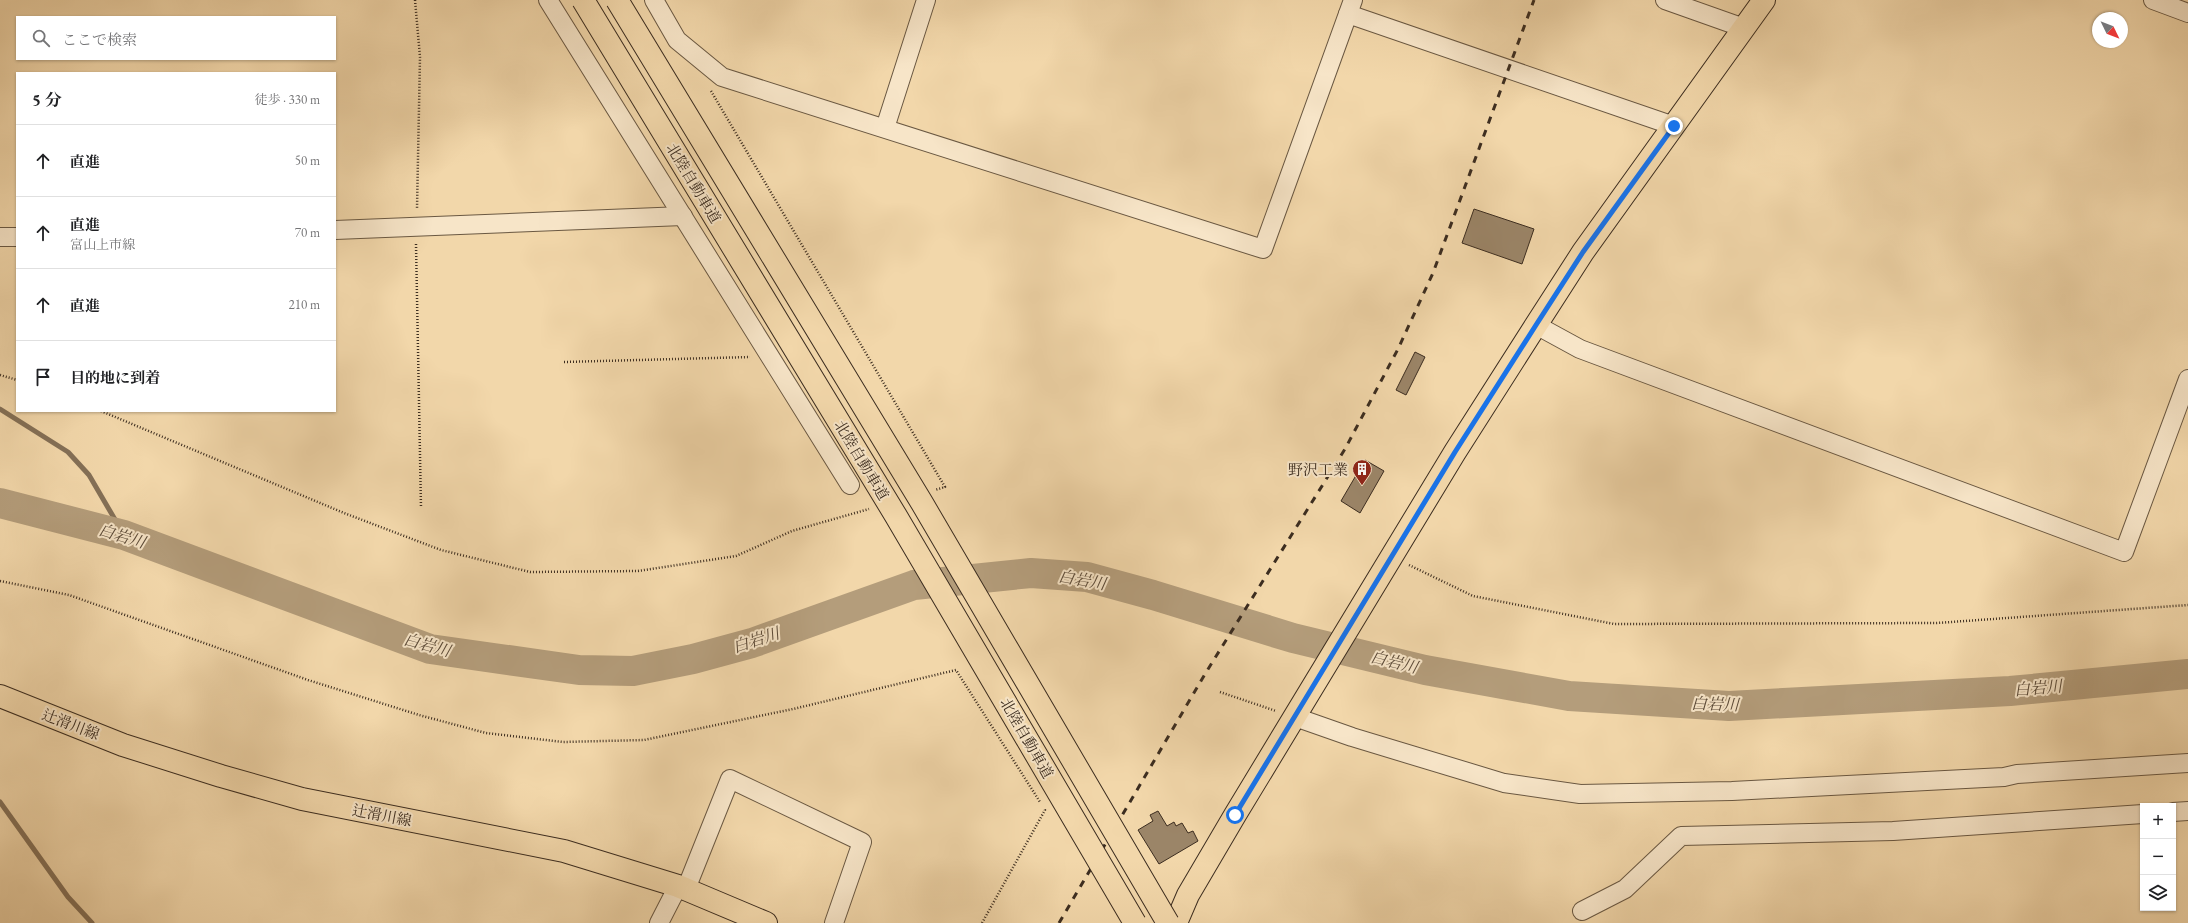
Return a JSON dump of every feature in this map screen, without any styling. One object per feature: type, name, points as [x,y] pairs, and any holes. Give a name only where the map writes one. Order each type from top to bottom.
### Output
[{"type":"main road","name":"北陸自動車道","points":[[583,0],[896,516],[1135,923]]},
{"type":"main road","name":"北陸自動車道","points":[[618,0],[922,503],[1168,923]]},
{"type":"main road","points":[[1176,923],[1188,895],[1455,452],[1583,252],[1764,0]]},
{"type":"main road","name":"辻滑川線","points":[[0,696],[123,745],[228,778],[302,799],[564,850],[682,888],[766,923]]},
{"type":"street","points":[[548,0],[850,485]]},
{"type":"street","points":[[654,0],[678,40],[722,76],[1263,249],[1351,7],[1674,126]]},
{"type":"street","points":[[885,128],[926,0]]},
{"type":"street","points":[[1665,0],[1744,28]]},
{"type":"street","points":[[2153,0],[2188,13]]},
{"type":"street","points":[[336,230],[416,228],[683,216]]},
{"type":"street","points":[[0,238],[16,237]]},
{"type":"street","points":[[1536,325],[1580,349],[2124,552],[2188,379]]},
{"type":"street","points":[[1295,717],[1352,738],[1504,783],[1580,794],[1732,792],[2004,776],[2188,763]]},
{"type":"street","points":[[659,923],[682,888],[730,779],[862,842],[834,923]]},
{"type":"street","points":[[2176,812],[2188,811]]},
{"type":"street","points":[[1582,911],[1625,889],[1682,836],[1893,831],[2140,814]]},
{"type":"path","points":[[415,0],[420,57],[416,228],[422,508]]},
{"type":"path","points":[[708,86],[945,487],[930,491]]},
{"type":"path","points":[[564,362],[771,357]]},
{"type":"path","points":[[0,375],[16,380]]},
{"type":"path","points":[[103,412],[344,513],[441,550],[530,572],[638,571],[736,556],[792,531],[876,507]]},
{"type":"path","points":[[1390,561],[1473,596],[1614,624],[1937,623],[2188,605]]},
{"type":"path","points":[[0,581],[69,595],[308,680],[419,715],[486,733],[563,742],[644,740],[793,709],[956,670],[1045,810],[982,923]]},
{"type":"path","points":[[1220,692],[1295,717]]},
{"type":"building","points":[[1474,209],[1534,229],[1522,264],[1462,243]]},
{"type":"building","points":[[1415,352],[1425,357],[1406,395],[1396,390]]},
{"type":"building","name":"野沢工業","points":[[1365,460],[1384,471],[1360,513],[1341,501]]},
{"type":"building","points":[[1158,811],[1167,826],[1174,822],[1176,826],[1182,823],[1188,833],[1193,831],[1198,841],[1159,864],[1138,830],[1153,821],[1150,815]]},
{"type":"waterway","points":[[0,409],[68,452],[89,475],[124,535]]},
{"type":"waterway","name":"白岩川","points":[[0,503],[124,535],[430,649],[579,670],[633,671],[693,659],[752,643],[914,585],[1031,573],[1087,577],[1153,595],[1293,638],[1425,670],[1569,696],[1729,706],[2010,691],[2188,674]]},
{"type":"waterway","points":[[0,802],[68,897],[92,923]]},
{"type":"railway","points":[[1059,923],[1205,674],[1345,449],[1398,349],[1433,273],[1534,0]]},
{"type":"place","name":"野沢工業","points":[[1362,486]]},
{"type":"route","points":[[1235,815],[1388,565],[1455,452],[1583,252],[1674,126]]}]
